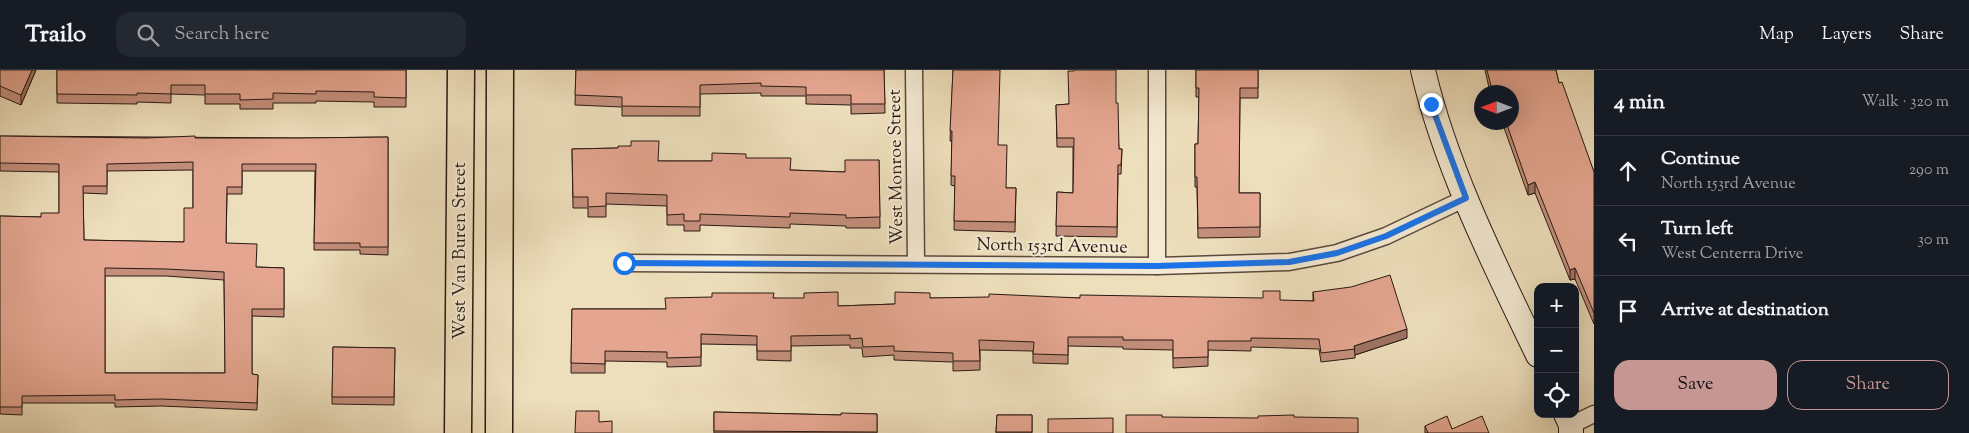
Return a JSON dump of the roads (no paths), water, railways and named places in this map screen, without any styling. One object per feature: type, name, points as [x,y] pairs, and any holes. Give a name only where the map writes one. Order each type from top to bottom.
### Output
[{"type":"main road","name":"West Van Buren Street","points":[[458,433],[461,70]]},
{"type":"main road","points":[[499,433],[500,70]]},
{"type":"street","name":"West Monroe Street","points":[[914,70],[916,264]]},
{"type":"street","points":[[1157,266],[1158,70]]},
{"type":"street","points":[[1423,70],[1431,104],[1466,198],[1534,346]]},
{"type":"street","name":"North 153rd Avenue","points":[[624,263],[1157,266],[1289,262],[1337,253],[1386,236],[1466,198]]},
{"type":"street","points":[[1573,426],[1594,414]]}]
